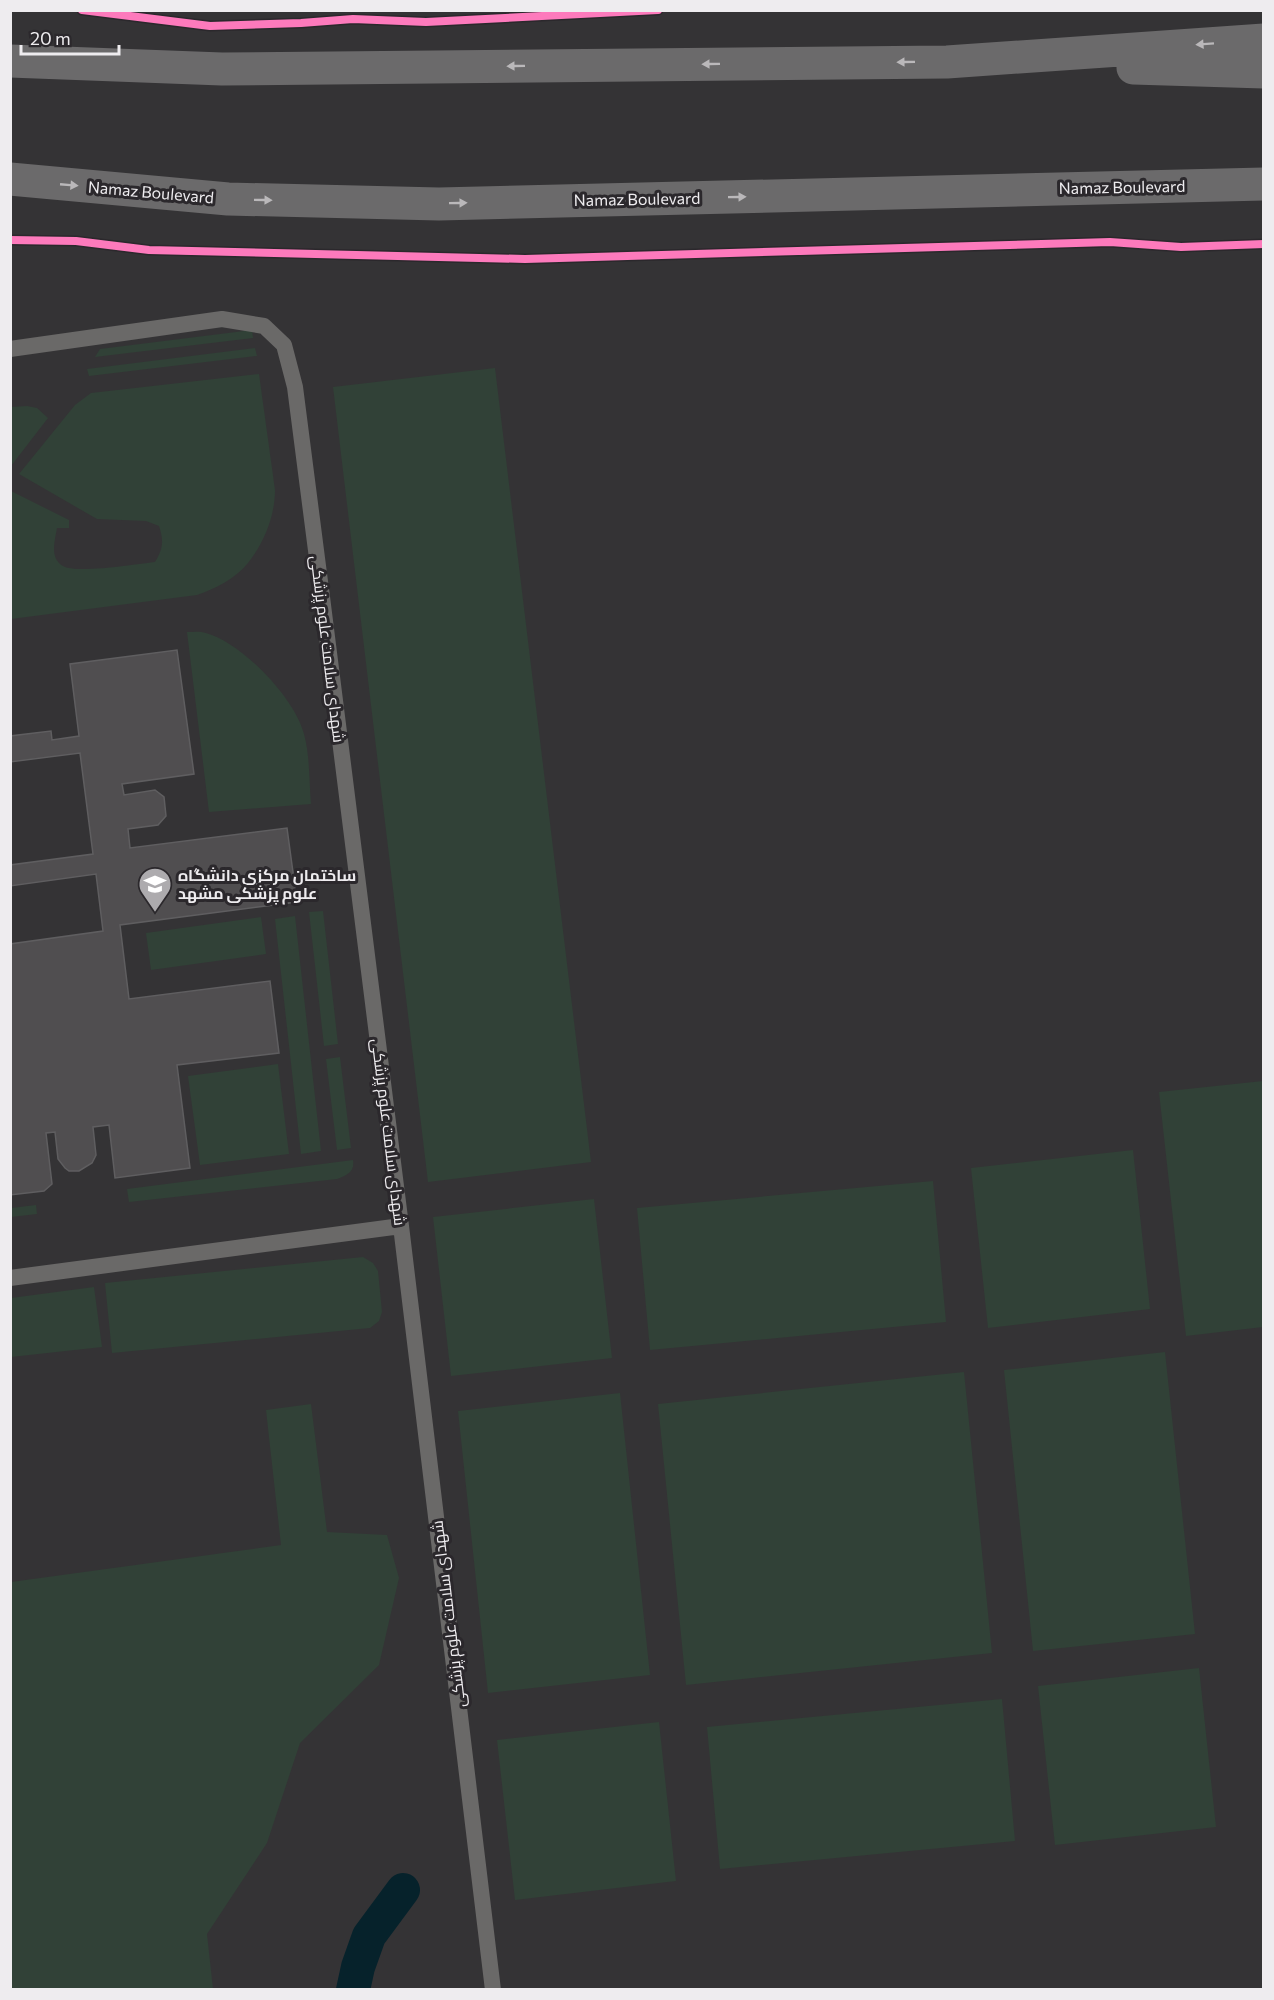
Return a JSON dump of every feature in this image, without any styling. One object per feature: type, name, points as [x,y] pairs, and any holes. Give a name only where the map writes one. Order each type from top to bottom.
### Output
[{"type":"main road","points":[[947,62],[1263,40]]},
{"type":"main road","points":[[10,61],[222,69],[947,62],[1263,72]]},
{"type":"main road","name":"Namaz Boulevard","points":[[10,179],[228,199],[439,204],[1263,184]]},
{"type":"lane","name":"شهدای سلامت علوم پزشکی","points":[[10,349],[222,319],[264,326],[284,345],[295,387],[401,1226],[493,1989]]},
{"type":"lane","points":[[10,1278],[401,1226]]},
{"type":"green space","points":[[252,330],[253,338],[95,357],[100,349]]},
{"type":"green space","points":[[255,348],[257,356],[89,376],[87,369]]},
{"type":"green space","points":[[495,368],[591,1162],[428,1182],[333,387]]},
{"type":"green space","points":[[259,374],[275,490],[274,500],[271,519],[264,538],[254,555],[238,573],[211,590],[197,595],[11,619],[11,491],[69,520],[69,528],[57,528],[54,543],[54,554],[63,566],[93,569],[155,562],[160,553],[162,536],[159,526],[146,521],[97,519],[19,474],[75,405],[91,393]]},
{"type":"green space","points":[[11,407],[37,408],[48,418],[11,466]]},
{"type":"green space","points":[[187,632],[206,633],[235,648],[265,674],[290,704],[299,720],[306,742],[311,804],[209,812]]},
{"type":"green space","points":[[323,911],[338,1044],[324,1046],[309,912]]},
{"type":"green space","points":[[295,916],[321,1151],[301,1154],[275,919]]},
{"type":"green space","points":[[261,917],[266,954],[151,970],[146,933]]},
{"type":"green space","points":[[340,1057],[351,1148],[337,1150],[326,1059]]},
{"type":"green space","points":[[278,1064],[289,1154],[200,1165],[188,1076]]},
{"type":"green space","points":[[1263,1081],[1263,1327],[1186,1336],[1159,1092]]},
{"type":"green space","points":[[1133,1150],[1150,1309],[988,1328],[971,1168]]},
{"type":"green space","points":[[353,1160],[351,1170],[337,1179],[129,1202],[127,1189]]},
{"type":"green space","points":[[933,1181],[946,1322],[650,1350],[637,1208]]},
{"type":"green space","points":[[594,1199],[612,1358],[451,1376],[433,1217]]},
{"type":"green space","points":[[36,1205],[37,1214],[11,1217],[11,1208]]},
{"type":"green space","points":[[363,1257],[373,1263],[378,1271],[382,1312],[379,1321],[370,1328],[112,1353],[105,1283]]},
{"type":"green space","points":[[94,1287],[102,1347],[11,1357],[11,1298]]},
{"type":"green space","points":[[1165,1352],[1195,1634],[1033,1651],[1004,1370]]},
{"type":"green space","points":[[964,1372],[992,1653],[686,1685],[658,1404]]},
{"type":"green space","points":[[620,1393],[650,1675],[488,1693],[458,1411]]},
{"type":"green space","points":[[311,1404],[327,1532],[387,1535],[399,1578],[379,1665],[300,1743],[267,1843],[207,1934],[213,1989],[11,1989],[11,1582],[281,1545],[266,1410]]},
{"type":"green space","points":[[1199,1668],[1216,1827],[1055,1845],[1038,1686]]},
{"type":"green space","points":[[1002,1699],[1015,1841],[720,1869],[707,1727]]},
{"type":"green space","points":[[659,1722],[676,1881],[515,1900],[497,1740]]},
{"type":"building","name":"ساختمان مرکزی دانشگاه علوم پزشکی مشهد","points":[[177,650],[194,774],[122,784],[124,795],[155,790],[164,797],[166,816],[158,825],[128,829],[130,848],[287,828],[297,902],[120,925],[129,999],[270,981],[279,1053],[177,1065],[190,1168],[115,1178],[109,1125],[93,1127],[96,1155],[92,1163],[79,1171],[69,1171],[58,1159],[55,1132],[46,1133],[52,1184],[44,1191],[10,1195],[10,944],[103,931],[96,874],[10,886],[10,865],[93,854],[80,753],[10,762],[10,736],[51,731],[52,740],[79,736],[70,664]]},
{"type":"waterway","points":[[353,1990],[369,1936],[403,1890]]},
{"type":"cycle path","points":[[82,10],[210,26],[353,19],[426,22],[658,10]]},
{"type":"cycle path","points":[[10,240],[76,241],[149,250],[525,259],[1110,242],[1181,247],[1264,244]]},
{"type":"place","name":"ساختمان مرکزی دانشگاه علوم پزشکی مشهد","points":[[155,913]]}]
